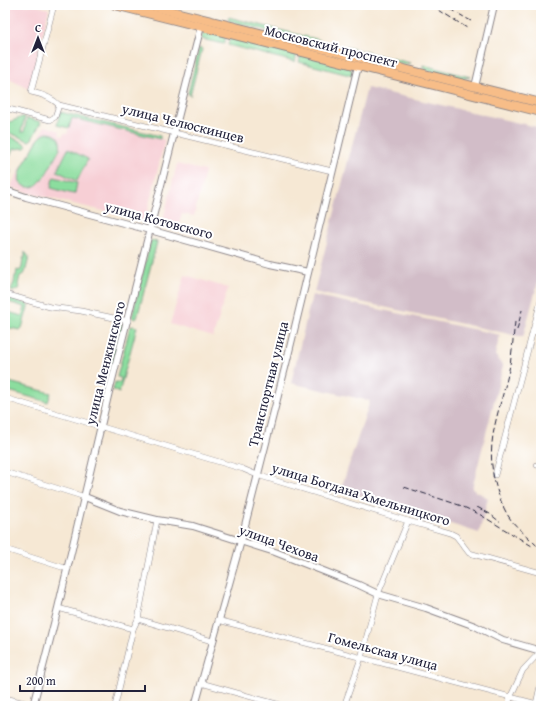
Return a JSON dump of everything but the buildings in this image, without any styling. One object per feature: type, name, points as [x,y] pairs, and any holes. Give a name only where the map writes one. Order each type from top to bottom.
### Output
[{"type":"main road","name":"Московский проспект","points":[[115,5],[202,23],[359,62],[541,112]]},
{"type":"main road","name":"Московский проспект","points":[[147,5],[202,23]]},
{"type":"main road","name":"Московский проспект","points":[[359,62],[541,103]]},
{"type":"street","name":"улица Челюскинцев","points":[[54,5],[31,92],[46,96],[54,100],[59,105],[332,172]]},
{"type":"street","points":[[474,87],[494,5]]},
{"type":"street","name":"улица Менжинского","points":[[35,706],[101,426],[202,23]]},
{"type":"street","name":"Транспортная улица","points":[[195,706],[212,640],[241,541],[299,314],[359,62]]},
{"type":"street","points":[[5,108],[50,120],[56,117],[59,105]]},
{"type":"street","name":"улица Котовского","points":[[5,190],[270,264],[308,272]]},
{"type":"street","points":[[5,294],[50,307],[81,311],[128,321]]},
{"type":"street","points":[[495,475],[541,300]]},
{"type":"street","points":[[533,331],[541,333]]},
{"type":"street","name":"улица Богдана Хмельницкого","points":[[5,398],[244,469],[258,475],[302,487],[408,522],[450,533],[456,536],[469,553],[541,573]]},
{"type":"street","name":"улица Чехова","points":[[5,472],[85,497],[120,511],[157,520],[193,526],[276,552],[378,594],[426,608],[475,626],[504,640],[541,651]]},
{"type":"street","points":[[115,706],[133,629],[138,619],[157,520]]},
{"type":"street","points":[[344,706],[361,658],[378,594],[408,522]]},
{"type":"street","points":[[5,549],[68,569]]},
{"type":"street","points":[[58,608],[133,629]]},
{"type":"street","points":[[138,619],[212,640]]},
{"type":"street","name":"Гомельская улица","points":[[218,620],[510,698],[538,704]]},
{"type":"street","points":[[508,706],[510,698],[523,670],[541,651]]},
{"type":"street","points":[[201,682],[284,706]]},
{"type":"street","points":[[538,704],[541,682]]},
{"type":"street","points":[[5,698],[35,706]]},
{"type":"shaded area","points":[[5,5],[34,5],[49,9],[29,89],[5,77]]},
{"type":"shaded area","points":[[367,88],[541,128],[541,271],[523,337],[314,292]]},
{"type":"shaded area","points":[[72,118],[165,140],[145,221],[10,187],[45,126],[60,131],[59,135],[63,136],[64,133],[67,134]]},
{"type":"shaded area","points":[[177,164],[205,171],[194,216],[182,214],[179,224],[163,220]]},
{"type":"shaded area","points":[[185,275],[228,288],[213,337],[170,324]]},
{"type":"shaded area","points":[[312,295],[500,335],[495,355],[503,366],[472,489],[488,498],[479,533],[341,489],[370,401],[291,383]]},
{"type":"green space","points":[[228,17],[320,40],[320,44],[229,21]]},
{"type":"green space","points":[[210,32],[226,36],[224,44],[201,39],[203,34]]},
{"type":"green space","points":[[230,37],[297,53],[295,62],[228,45]]},
{"type":"green space","points":[[346,47],[410,63],[405,65],[365,55],[358,51],[345,50]]},
{"type":"green space","points":[[199,48],[202,49],[190,96],[188,93]]},
{"type":"green space","points":[[301,54],[350,67],[353,76],[299,62]]},
{"type":"green space","points":[[423,65],[470,77],[461,79],[426,70],[423,68]]},
{"type":"green space","points":[[60,112],[160,136],[160,139],[72,118],[69,128],[57,125]]},
{"type":"green space","points":[[25,117],[21,132],[24,132],[27,118],[41,122],[32,139],[29,141],[5,131],[5,124]]},
{"type":"green space","points":[[5,134],[27,146],[25,148],[13,149],[7,163],[11,172],[5,182],[5,169],[8,167],[5,166],[5,156],[10,142],[5,139]]},
{"type":"green space","points":[[44,134],[54,134],[58,137],[60,149],[48,171],[39,183],[31,187],[23,185],[20,182],[19,177],[22,167],[37,142]]},
{"type":"green space","points":[[68,149],[88,159],[77,181],[57,171]]},
{"type":"green space","points":[[54,177],[77,183],[75,193],[73,194],[51,188]]},
{"type":"green space","points":[[151,240],[157,242],[137,318],[134,319],[132,317]]},
{"type":"green space","points":[[25,252],[29,257],[25,273],[20,276],[18,284],[20,288],[12,292],[11,289],[15,276],[17,270],[20,271],[22,267]]},
{"type":"green space","points":[[5,297],[28,304],[22,328],[20,330],[5,327],[5,311],[22,316],[25,307],[5,301]]},
{"type":"green space","points":[[121,323],[123,326],[105,392],[102,392]]},
{"type":"green space","points":[[130,327],[137,327],[119,393],[113,390],[115,382],[120,383],[121,378],[117,377]]},
{"type":"green space","points":[[5,381],[51,393],[48,402],[5,390]]},
{"type":"railway","points":[[431,5],[467,28]]},
{"type":"railway","points":[[443,5],[471,21]]},
{"type":"railway","points":[[517,330],[522,310]]},
{"type":"railway","points":[[515,322],[509,370],[494,431],[492,445],[493,476],[507,514],[511,520],[541,550]]},
{"type":"railway","points":[[404,487],[459,505],[479,514],[532,546]]},
{"type":"railway","points":[[477,507],[490,514],[500,522]]}]
